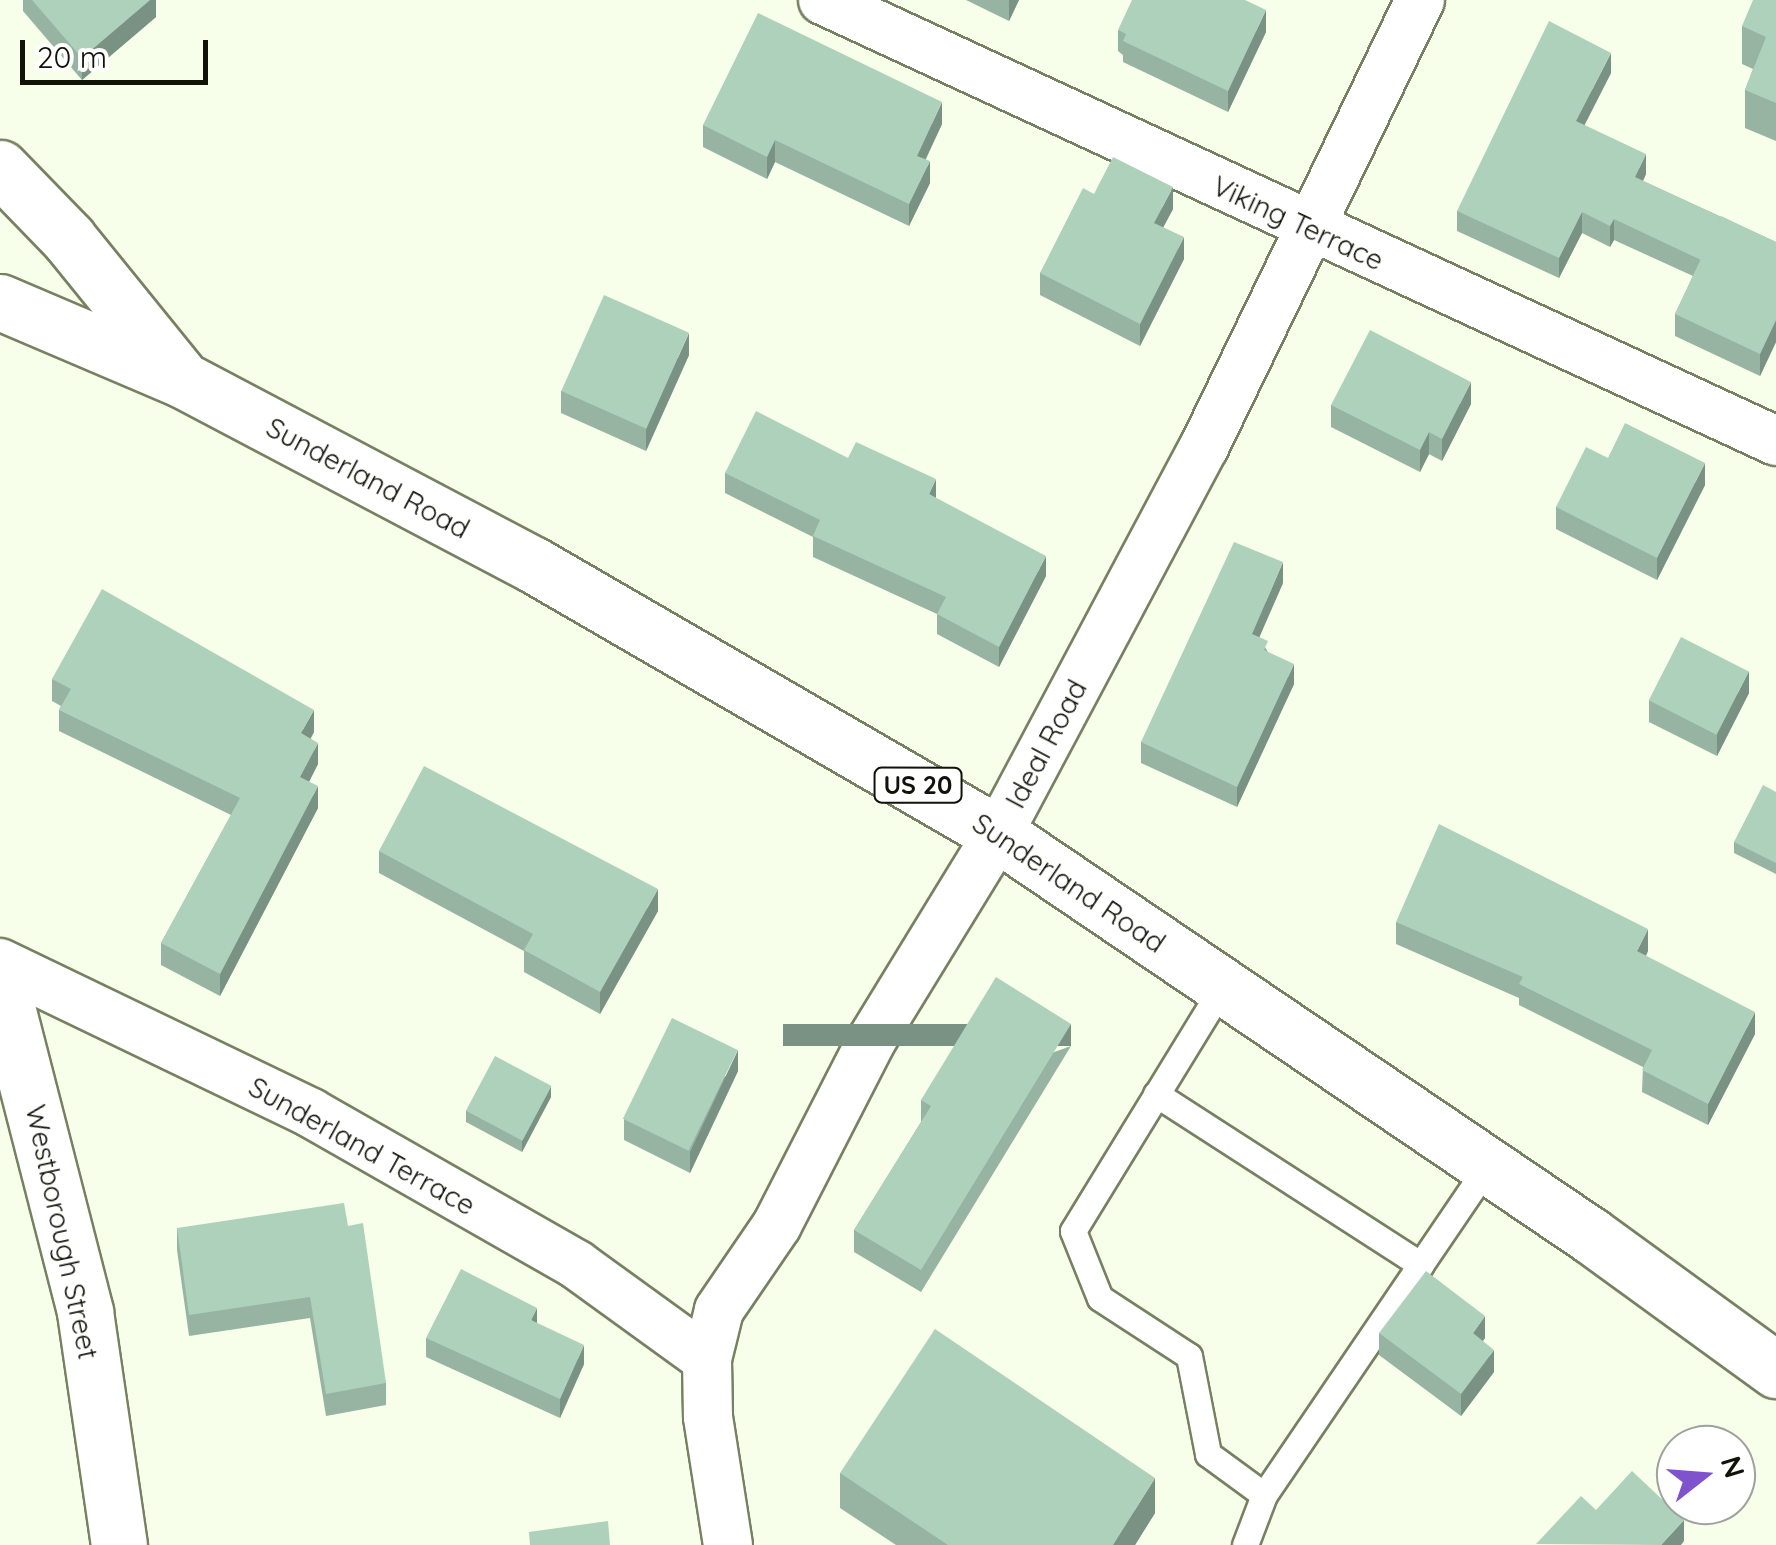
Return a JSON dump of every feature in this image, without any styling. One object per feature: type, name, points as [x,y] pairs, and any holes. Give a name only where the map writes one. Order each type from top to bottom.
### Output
[{"type":"main road","points":[[0,168],[68,238],[182,380]]},
{"type":"main road","name":"Sunderland Road","points":[[0,302],[182,380],[534,565],[998,834],[1488,1166],[1776,1370]]},
{"type":"main road","name":"Westborough Street","points":[[0,980],[85,1312],[119,1545]]},
{"type":"street","name":"Viking Terrace","points":[[823,0],[1308,228],[1776,441]]},
{"type":"street","name":"Ideal Road","points":[[728,1545],[708,1417],[707,1359],[719,1310],[777,1225],[870,1042],[998,834],[1204,447],[1420,0]]},
{"type":"street","name":"Sunderland Terrace","points":[[0,962],[311,1113],[577,1264],[707,1359]]},
{"type":"lane","points":[[1223,986],[1073,1231],[1100,1298],[1188,1356],[1208,1454],[1264,1495]]},
{"type":"lane","points":[[1156,1094],[1420,1265]]},
{"type":"lane","points":[[1246,1545],[1264,1495],[1488,1166]]},
{"type":"building","points":[[32,0],[150,0],[82,58]]},
{"type":"building","points":[[1132,0],[1245,0],[1266,10],[1228,91],[1123,41],[1126,34],[1118,30]]},
{"type":"building","points":[[1753,0],[1776,0],[1776,103],[1745,90],[1766,37],[1742,26]]},
{"type":"building","points":[[758,13],[942,102],[917,156],[930,161],[909,204],[775,140],[767,157],[703,125]]},
{"type":"building","points":[[1549,21],[1611,53],[1576,121],[1646,154],[1635,177],[1721,217],[1701,260],[1614,219],[1610,226],[1582,212],[1559,258],[1457,211]]},
{"type":"building","points":[[1113,157],[1173,187],[1154,223],[1184,237],[1140,324],[1040,273],[1083,188],[1094,194]]},
{"type":"building","points":[[1721,216],[1776,242],[1776,320],[1760,354],[1675,314]]},
{"type":"building","points":[[604,295],[689,333],[646,429],[561,391]]},
{"type":"building","points":[[1370,330],[1471,382],[1442,439],[1429,432],[1420,450],[1331,405]]},
{"type":"building","points":[[756,411],[848,458],[856,442],[936,479],[929,494],[1046,556],[999,647],[937,614],[946,597],[813,536],[820,520],[725,473]]},
{"type":"building","points":[[1625,423],[1705,463],[1657,558],[1556,507],[1586,447],[1608,458]]},
{"type":"building","points":[[1234,542],[1283,562],[1252,634],[1268,641],[1264,650],[1294,664],[1237,787],[1141,742]]},
{"type":"building","points":[[102,589],[314,710],[301,733],[318,743],[300,777],[318,786],[220,974],[161,943],[240,798],[59,710],[71,689],[52,679]]},
{"type":"building","points":[[1681,637],[1749,672],[1716,735],[1649,700]]},
{"type":"building","points":[[424,766],[658,889],[600,992],[524,950],[533,934],[379,851]]},
{"type":"building","points":[[1763,785],[1776,792],[1776,863],[1734,842]]},
{"type":"building","points":[[1439,824],[1648,929],[1637,951],[1755,1012],[1708,1104],[1642,1070],[1652,1050],[1519,984],[1523,977],[1396,922]]},
{"type":"building","points":[[996,977],[1071,1024],[921,1270],[854,1230],[931,1106],[921,1100]]},
{"type":"building","points":[[672,1018],[738,1050],[689,1151],[623,1119]]},
{"type":"building","points":[[495,1056],[552,1086],[522,1141],[466,1111]]},
{"type":"building","points":[[344,1203],[348,1226],[363,1223],[386,1383],[326,1394],[310,1297],[189,1315],[177,1228]]},
{"type":"building","points":[[461,1269],[537,1308],[531,1320],[584,1345],[560,1399],[426,1338]]},
{"type":"building","points":[[1426,1271],[1485,1316],[1473,1333],[1494,1350],[1461,1394],[1379,1333]]},
{"type":"building","points":[[935,1329],[1155,1478],[1113,1545],[948,1545],[840,1473]]},
{"type":"building","points":[[1632,1471],[1656,1494],[1656,1525],[1679,1525],[1661,1545],[1536,1544],[1581,1496],[1596,1510]]},
{"type":"building","points":[[608,1521],[610,1545],[530,1545],[529,1532]]}]
